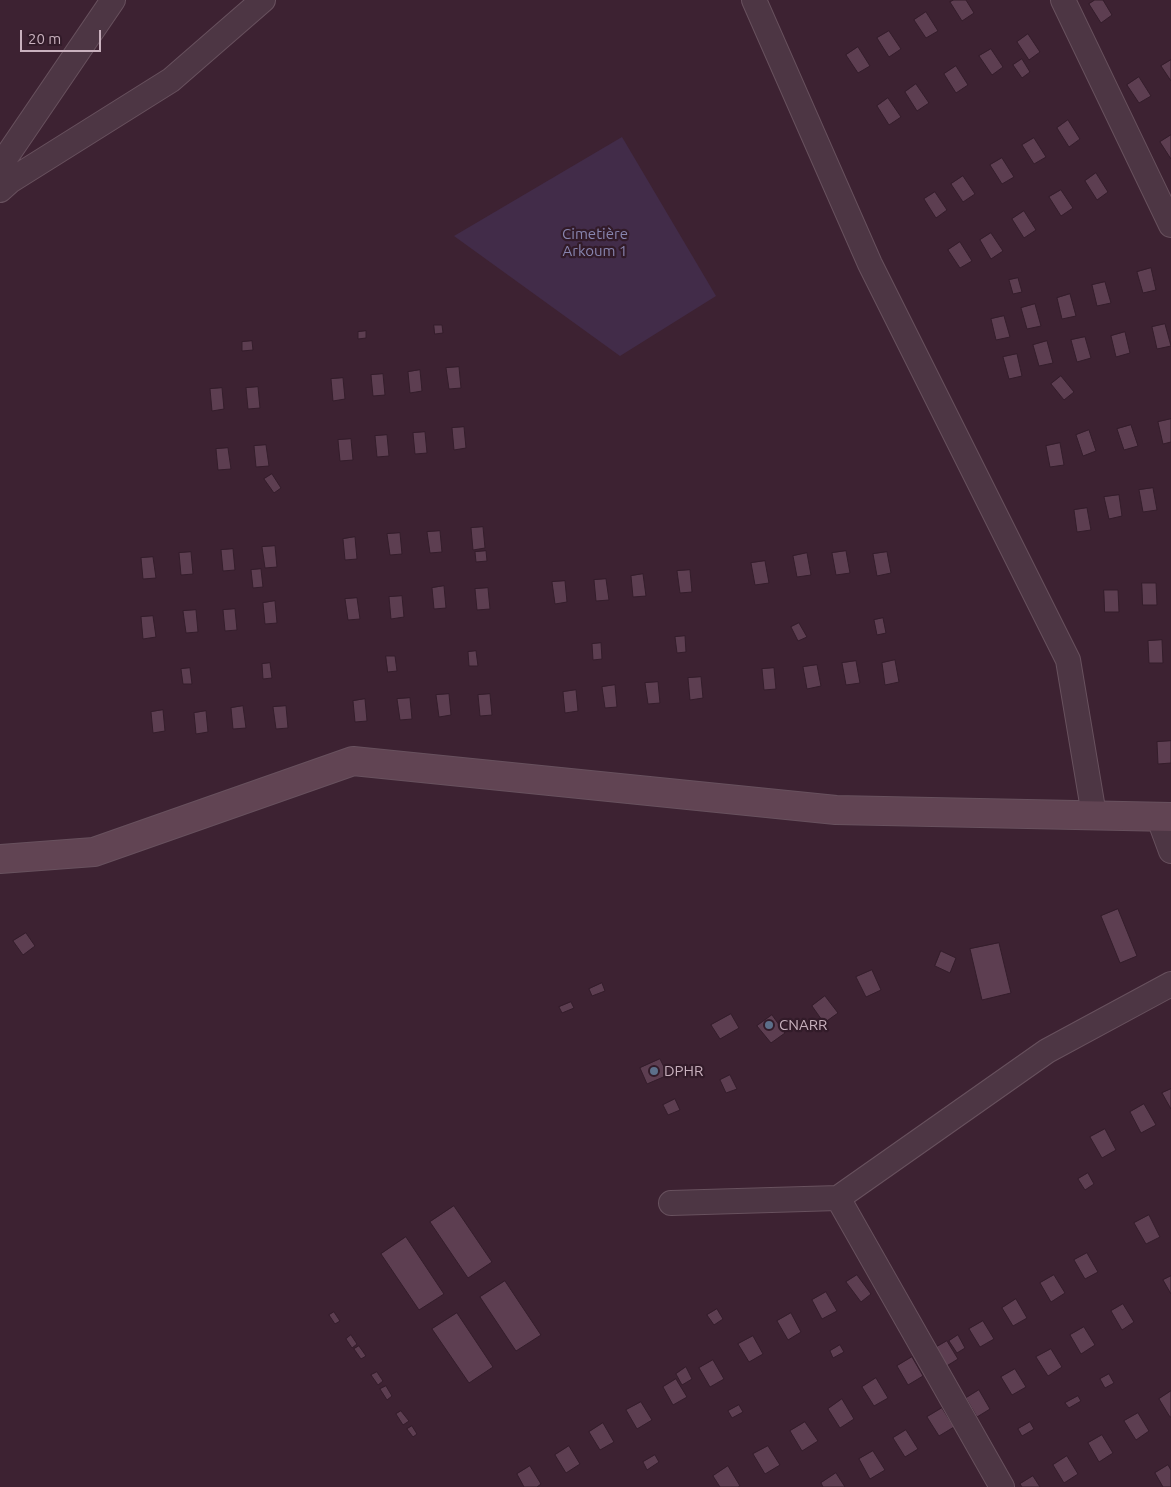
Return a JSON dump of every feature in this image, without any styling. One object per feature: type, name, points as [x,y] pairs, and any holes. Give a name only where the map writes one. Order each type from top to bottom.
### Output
[{"type":"main road","points":[[0,859],[94,852],[353,761],[836,810],[1164,817]]},
{"type":"street","points":[[0,166],[113,0]]},
{"type":"street","points":[[0,190],[10,181],[171,80],[263,0]]},
{"type":"street","points":[[754,0],[870,264],[1068,660],[1094,815]]},
{"type":"street","points":[[1064,0],[1171,225]]},
{"type":"street","points":[[1164,817],[1171,851]]},
{"type":"street","points":[[670,1203],[838,1198],[1047,1051],[1171,984]]},
{"type":"street","points":[[838,1198],[1002,1487]]},
{"type":"green space","name":"Cimetière Arkoum 1","points":[[622,137],[716,296],[620,356],[454,236]]},
{"type":"building","points":[[966,0],[974,13],[962,21],[950,2]]},
{"type":"building","points":[[1095,0],[1103,0],[1112,15],[1101,23],[1089,4]]},
{"type":"building","points":[[926,12],[938,31],[926,38],[914,20]]},
{"type":"building","points":[[889,31],[901,49],[889,57],[877,38]]},
{"type":"building","points":[[1028,34],[1040,52],[1029,60],[1017,42]]},
{"type":"building","points":[[858,47],[870,66],[858,73],[846,55]]},
{"type":"building","points":[[991,49],[1003,67],[992,75],[979,56]]},
{"type":"building","points":[[1022,59],[1030,72],[1022,78],[1013,65]]},
{"type":"building","points":[[1171,60],[1171,81],[1161,66]]},
{"type":"building","points":[[956,66],[968,85],[956,93],[944,74]]},
{"type":"building","points":[[1139,77],[1151,96],[1139,103],[1127,85]]},
{"type":"building","points":[[916,84],[929,103],[917,111],[905,92]]},
{"type":"building","points":[[888,98],[901,117],[889,125],[877,106]]},
{"type":"building","points":[[1068,120],[1080,139],[1069,147],[1057,128]]},
{"type":"building","points":[[1171,135],[1171,159],[1160,142]]},
{"type":"building","points":[[1034,138],[1046,157],[1034,164],[1022,145]]},
{"type":"building","points":[[1002,158],[1014,177],[1002,184],[990,165]]},
{"type":"building","points":[[1096,173],[1108,192],[1097,200],[1085,181]]},
{"type":"building","points":[[963,176],[975,194],[963,202],[951,184]]},
{"type":"building","points":[[1061,190],[1073,208],[1061,216],[1049,197]]},
{"type":"building","points":[[935,192],[947,210],[936,218],[924,199]]},
{"type":"building","points":[[1024,211],[1036,230],[1024,238],[1012,219]]},
{"type":"building","points":[[991,233],[1003,251],[991,259],[980,240]]},
{"type":"building","points":[[960,242],[972,261],[960,268],[948,250]]},
{"type":"building","points":[[1151,268],[1156,290],[1143,293],[1137,272]]},
{"type":"building","points":[[1018,278],[1022,292],[1013,294],[1009,280]]},
{"type":"building","points":[[1105,282],[1111,303],[1097,306],[1092,285]]},
{"type":"building","points":[[1070,294],[1076,316],[1062,319],[1057,298]]},
{"type":"building","points":[[1035,304],[1041,326],[1027,329],[1021,308]]},
{"type":"building","points":[[1004,316],[1010,337],[996,340],[991,319]]},
{"type":"building","points":[[1165,324],[1171,346],[1157,349],[1152,327]]},
{"type":"building","points":[[434,325],[442,325],[443,333],[435,334]]},
{"type":"building","points":[[366,331],[366,338],[358,339],[358,332]]},
{"type":"building","points":[[1125,332],[1130,353],[1116,357],[1111,336]]},
{"type":"building","points":[[1085,337],[1091,358],[1077,362],[1071,340]]},
{"type":"building","points":[[252,341],[253,350],[242,351],[242,342]]},
{"type":"building","points":[[1047,341],[1053,363],[1039,366],[1033,345]]},
{"type":"building","points":[[1017,354],[1022,376],[1009,379],[1003,357]]},
{"type":"building","points":[[459,367],[461,388],[449,389],[446,368]]},
{"type":"building","points":[[420,370],[422,391],[410,393],[408,372]]},
{"type":"building","points":[[383,374],[385,395],[373,396],[371,375]]},
{"type":"building","points":[[1061,376],[1074,392],[1064,400],[1051,384]]},
{"type":"building","points":[[343,378],[345,399],[333,401],[331,379]]},
{"type":"building","points":[[258,387],[260,408],[248,409],[246,388]]},
{"type":"building","points":[[222,388],[224,409],[212,411],[210,389]]},
{"type":"building","points":[[1171,419],[1171,442],[1163,444],[1158,422]]},
{"type":"building","points":[[1131,425],[1138,446],[1124,450],[1117,429]]},
{"type":"building","points":[[464,427],[466,448],[454,450],[452,428]]},
{"type":"building","points":[[1089,430],[1096,451],[1083,456],[1076,435]]},
{"type":"building","points":[[425,432],[427,453],[415,454],[413,433]]},
{"type":"building","points":[[387,435],[389,456],[377,457],[375,436]]},
{"type":"building","points":[[351,439],[353,460],[340,461],[338,440]]},
{"type":"building","points":[[1060,443],[1064,465],[1050,467],[1046,446]]},
{"type":"building","points":[[266,445],[269,466],[256,467],[254,446]]},
{"type":"building","points":[[228,448],[231,469],[218,470],[216,449]]},
{"type":"building","points":[[272,474],[281,488],[274,493],[264,479]]},
{"type":"building","points":[[1153,488],[1157,510],[1143,512],[1139,490]]},
{"type":"building","points":[[1119,495],[1122,516],[1109,519],[1104,497]]},
{"type":"building","points":[[1087,508],[1091,530],[1077,532],[1074,510]]},
{"type":"building","points":[[483,527],[485,548],[473,550],[471,528]]},
{"type":"building","points":[[440,531],[442,552],[430,553],[427,532]]},
{"type":"building","points":[[400,533],[402,554],[390,555],[387,534]]},
{"type":"building","points":[[355,537],[357,559],[345,560],[343,539]]},
{"type":"building","points":[[275,546],[277,567],[265,568],[262,547]]},
{"type":"building","points":[[233,549],[235,570],[223,571],[221,550]]},
{"type":"building","points":[[486,551],[487,561],[476,562],[475,552]]},
{"type":"building","points":[[846,551],[850,573],[836,575],[832,553]]},
{"type":"building","points":[[191,552],[193,574],[181,575],[179,553]]},
{"type":"building","points":[[887,552],[891,573],[877,576],[873,554]]},
{"type":"building","points":[[807,553],[811,575],[797,577],[793,556]]},
{"type":"building","points":[[153,557],[156,578],[143,579],[141,558]]},
{"type":"building","points":[[765,561],[769,583],[755,585],[751,563]]},
{"type":"building","points":[[261,569],[263,587],[253,588],[251,570]]},
{"type":"building","points":[[690,570],[692,592],[680,593],[677,571]]},
{"type":"building","points":[[643,574],[646,596],[633,597],[631,576]]},
{"type":"building","points":[[606,579],[609,600],[596,601],[594,580]]},
{"type":"building","points":[[565,581],[567,602],[555,604],[552,582]]},
{"type":"building","points":[[1142,583],[1156,583],[1157,605],[1143,605]]},
{"type":"building","points":[[444,586],[446,608],[434,609],[432,588]]},
{"type":"building","points":[[488,588],[490,609],[477,610],[475,589]]},
{"type":"building","points":[[1104,590],[1118,590],[1119,612],[1105,612]]},
{"type":"building","points":[[402,596],[404,617],[391,619],[389,597]]},
{"type":"building","points":[[357,598],[360,619],[348,620],[345,599]]},
{"type":"building","points":[[275,601],[277,623],[265,624],[263,603]]},
{"type":"building","points":[[235,609],[237,630],[225,631],[223,610]]},
{"type":"building","points":[[196,610],[198,632],[186,633],[183,611]]},
{"type":"building","points":[[153,616],[156,637],[143,639],[141,617]]},
{"type":"building","points":[[883,618],[886,633],[877,635],[874,620]]},
{"type":"building","points":[[799,623],[807,637],[798,641],[791,627]]},
{"type":"building","points":[[685,636],[686,652],[677,653],[675,637]]},
{"type":"building","points":[[1162,640],[1163,663],[1149,663],[1148,641]]},
{"type":"building","points":[[601,643],[602,659],[593,660],[592,644]]},
{"type":"building","points":[[476,651],[478,666],[469,666],[468,652]]},
{"type":"building","points":[[386,656],[395,656],[397,671],[388,672]]},
{"type":"building","points":[[895,660],[899,682],[885,685],[882,663]]},
{"type":"building","points":[[856,661],[860,683],[846,685],[842,663]]},
{"type":"building","points":[[270,663],[272,678],[263,679],[262,664]]},
{"type":"building","points":[[817,665],[821,686],[807,689],[803,667]]},
{"type":"building","points":[[190,668],[192,684],[183,684],[181,669]]},
{"type":"building","points":[[774,668],[776,689],[764,690],[762,669]]},
{"type":"building","points":[[701,677],[703,698],[690,700],[688,678]]},
{"type":"building","points":[[658,682],[660,703],[648,704],[645,683]]},
{"type":"building","points":[[615,685],[617,707],[605,708],[602,687]]},
{"type":"building","points":[[576,690],[578,711],[565,713],[563,692]]},
{"type":"building","points":[[449,694],[451,715],[439,717],[436,695]]},
{"type":"building","points":[[490,694],[492,715],[480,716],[478,695]]},
{"type":"building","points":[[410,698],[412,719],[400,720],[397,699]]},
{"type":"building","points":[[365,699],[367,721],[355,722],[353,701]]},
{"type":"building","points":[[243,706],[246,728],[233,729],[231,708]]},
{"type":"building","points":[[286,706],[288,728],[276,729],[273,707]]},
{"type":"building","points":[[163,710],[165,731],[153,733],[151,712]]},
{"type":"building","points":[[206,711],[208,732],[196,734],[194,713]]},
{"type":"building","points":[[1171,741],[1171,763],[1158,764],[1157,742]]},
{"type":"building","points":[[1118,909],[1137,956],[1120,963],[1101,916]]},
{"type":"building","points":[[26,933],[35,946],[23,955],[13,941]]},
{"type":"building","points":[[999,943],[1011,993],[982,1000],[970,949]]},
{"type":"building","points":[[941,951],[956,958],[950,973],[935,966]]},
{"type":"building","points":[[872,970],[881,990],[866,997],[856,977]]},
{"type":"building","points":[[602,983],[605,991],[592,996],[589,989]]},
{"type":"building","points":[[825,996],[838,1013],[824,1023],[812,1006]]},
{"type":"building","points":[[571,1002],[574,1008],[562,1013],[559,1007]]},
{"type":"building","points":[[731,1014],[739,1028],[720,1039],[711,1025]]},
{"type":"building","points":[[772,1015],[785,1033],[771,1043],[757,1026]]},
{"type":"building","points":[[660,1059],[668,1075],[647,1084],[640,1068]]},
{"type":"building","points":[[730,1075],[737,1089],[726,1093],[720,1080]]},
{"type":"building","points":[[1171,1089],[1171,1109],[1162,1093]]},
{"type":"building","points":[[675,1099],[680,1110],[668,1115],[663,1105]]},
{"type":"building","points":[[1144,1104],[1156,1125],[1141,1133],[1130,1112]]},
{"type":"building","points":[[1105,1129],[1116,1150],[1102,1158],[1090,1137]]},
{"type":"building","points":[[1088,1173],[1094,1184],[1085,1190],[1078,1179]]},
{"type":"building","points":[[454,1206],[492,1262],[468,1278],[430,1222]]},
{"type":"building","points":[[1149,1215],[1160,1237],[1146,1244],[1134,1223]]},
{"type":"building","points":[[406,1237],[444,1294],[419,1310],[381,1254]]},
{"type":"building","points":[[1087,1253],[1098,1272],[1085,1279],[1074,1260]]},
{"type":"building","points":[[857,1275],[871,1294],[861,1302],[846,1282]]},
{"type":"building","points":[[1054,1275],[1065,1293],[1051,1302],[1040,1283]]},
{"type":"building","points":[[1171,1276],[1171,1294],[1163,1280]]},
{"type":"building","points":[[505,1281],[541,1335],[516,1351],[480,1297]]},
{"type":"building","points":[[826,1292],[837,1311],[822,1319],[812,1300]]},
{"type":"building","points":[[1016,1299],[1027,1318],[1013,1326],[1002,1308]]},
{"type":"building","points":[[1123,1304],[1134,1322],[1122,1330],[1111,1311]]},
{"type":"building","points":[[717,1309],[723,1319],[714,1325],[707,1315]]},
{"type":"building","points":[[334,1312],[340,1321],[335,1324],[329,1315]]},
{"type":"building","points":[[457,1313],[493,1367],[469,1383],[432,1329]]},
{"type":"building","points":[[791,1313],[801,1332],[788,1340],[777,1321]]},
{"type":"building","points":[[983,1321],[994,1339],[980,1347],[969,1329]]},
{"type":"building","points":[[1084,1327],[1095,1345],[1081,1354],[1070,1335]]},
{"type":"building","points":[[351,1335],[357,1344],[352,1348],[346,1339]]},
{"type":"building","points":[[958,1335],[965,1348],[957,1353],[949,1341]]},
{"type":"building","points":[[753,1336],[763,1354],[749,1362],[738,1344]]},
{"type":"building","points":[[947,1341],[958,1359],[945,1367],[933,1349]]},
{"type":"building","points":[[840,1345],[844,1352],[833,1358],[830,1351]]},
{"type":"building","points":[[359,1346],[366,1356],[361,1359],[354,1349]]},
{"type":"building","points":[[1051,1349],[1062,1367],[1048,1376],[1036,1357]]},
{"type":"building","points":[[912,1357],[923,1376],[908,1385],[897,1366]]},
{"type":"building","points":[[713,1360],[724,1379],[710,1387],[699,1368]]},
{"type":"building","points":[[686,1367],[692,1379],[682,1385],[676,1374]]},
{"type":"building","points":[[1015,1369],[1026,1387],[1012,1395],[1001,1377]]},
{"type":"building","points":[[377,1372],[383,1381],[378,1385],[371,1375]]},
{"type":"building","points":[[1109,1374],[1114,1383],[1105,1388],[1100,1379]]},
{"type":"building","points":[[876,1378],[888,1398],[874,1406],[862,1387]]},
{"type":"building","points":[[676,1379],[687,1397],[673,1405],[663,1387]]},
{"type":"building","points":[[386,1386],[392,1396],[387,1400],[380,1389]]},
{"type":"building","points":[[979,1390],[990,1409],[977,1417],[966,1398]]},
{"type":"building","points":[[1171,1391],[1171,1417],[1170,1417],[1159,1399]]},
{"type":"building","points":[[1078,1396],[1081,1401],[1069,1408],[1065,1403]]},
{"type":"building","points":[[842,1399],[854,1419],[840,1428],[828,1409]]},
{"type":"building","points":[[641,1402],[652,1420],[637,1429],[626,1410]]},
{"type":"building","points":[[739,1405],[743,1412],[732,1418],[728,1411]]},
{"type":"building","points":[[942,1408],[954,1427],[939,1436],[927,1417]]},
{"type":"building","points":[[401,1411],[409,1421],[403,1425],[396,1414]]},
{"type":"building","points":[[1138,1413],[1149,1431],[1136,1440],[1124,1421]]},
{"type":"building","points":[[805,1422],[818,1441],[802,1451],[790,1431]]},
{"type":"building","points":[[1030,1422],[1034,1429],[1022,1436],[1018,1429]]},
{"type":"building","points":[[603,1423],[614,1442],[600,1450],[589,1432]]},
{"type":"building","points":[[412,1426],[417,1434],[413,1437],[407,1429]]},
{"type":"building","points":[[906,1430],[918,1449],[905,1457],[893,1438]]},
{"type":"building","points":[[1102,1435],[1113,1453],[1099,1462],[1088,1443]]},
{"type":"building","points":[[569,1446],[580,1464],[566,1473],[555,1455]]},
{"type":"building","points":[[768,1446],[780,1465],[765,1474],[753,1454]]},
{"type":"building","points":[[873,1451],[885,1470],[870,1479],[859,1459]]},
{"type":"building","points":[[655,1455],[659,1462],[647,1470],[643,1462]]},
{"type":"building","points":[[1067,1456],[1078,1474],[1064,1483],[1053,1465]]},
{"type":"building","points":[[1168,1465],[1171,1470],[1171,1487],[1163,1487],[1155,1473]]},
{"type":"building","points":[[530,1466],[541,1484],[537,1487],[524,1487],[517,1474]]},
{"type":"building","points":[[728,1466],[740,1486],[720,1487],[713,1476]]},
{"type":"building","points":[[836,1473],[845,1487],[823,1487],[821,1483]]},
{"type":"building","points":[[1033,1476],[1040,1487],[1022,1487],[1020,1484]]},
{"type":"place","name":"CNARR","points":[[769,1025]]},
{"type":"place","name":"DPHR","points":[[654,1071]]}]
